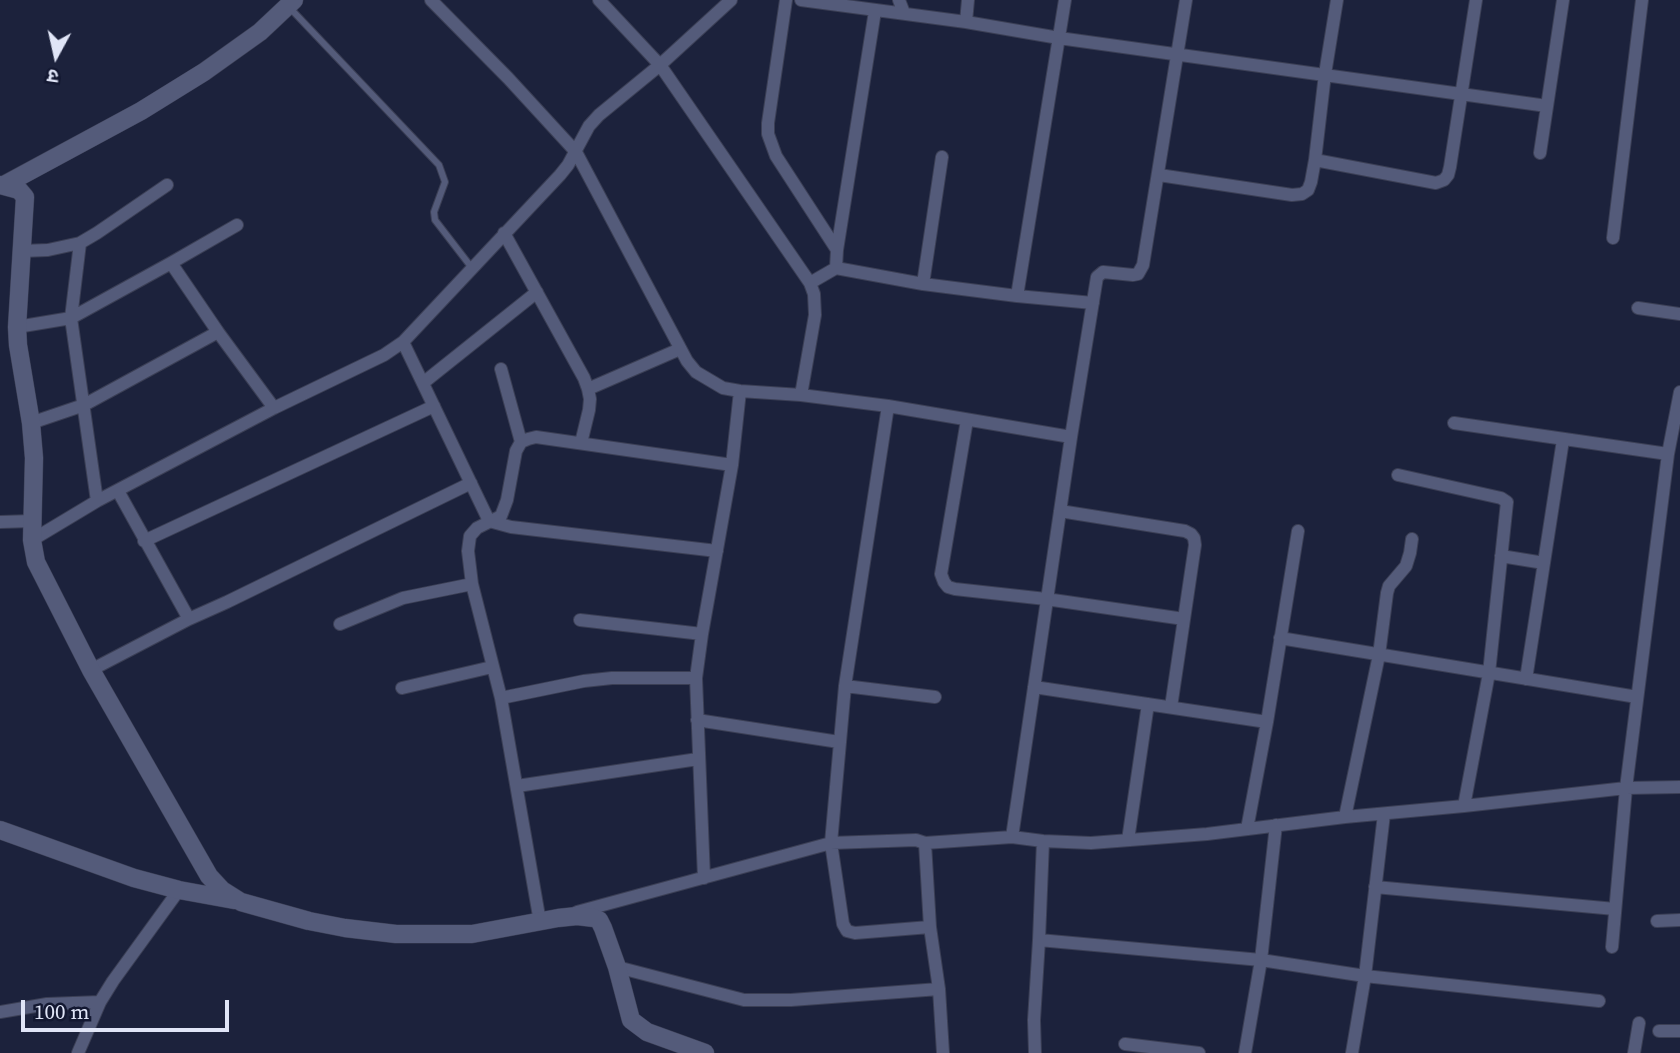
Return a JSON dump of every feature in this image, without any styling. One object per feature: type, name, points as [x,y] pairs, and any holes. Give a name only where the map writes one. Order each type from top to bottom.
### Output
[{"type":"street","points":[[431,0],[576,152],[680,349],[696,372],[723,388],[740,391],[801,395],[888,406],[1071,437]]},
{"type":"street","points":[[599,0],[660,65],[810,283],[814,294],[815,315],[801,395]]},
{"type":"street","points":[[32,540],[97,501],[274,408],[384,355],[403,342],[551,186],[568,165],[589,126],[731,0]]},
{"type":"street","points":[[786,0],[768,134],[776,156],[837,250]]},
{"type":"street","points":[[801,0],[1546,106]]},
{"type":"street","points":[[899,0],[904,13]]},
{"type":"street","points":[[966,22],[968,0]]},
{"type":"street","points":[[1017,296],[1065,0]]},
{"type":"street","points":[[1012,837],[1059,511],[1097,277],[1103,272],[1138,274],[1143,265],[1186,0]]},
{"type":"street","points":[[1158,175],[1292,195],[1308,190],[1315,160],[1337,0]]},
{"type":"street","points":[[1315,160],[1436,183],[1444,180],[1450,167],[1476,0]]},
{"type":"street","points":[[1540,153],[1563,0]]},
{"type":"street","points":[[1613,238],[1642,0]]},
{"type":"street","points":[[2,185],[141,111],[204,72],[260,32],[291,3]]},
{"type":"street","points":[[835,268],[874,11]]},
{"type":"street","points":[[923,284],[942,156]]},
{"type":"street","points":[[2,185],[19,190],[25,197],[17,327],[34,458],[32,540],[36,562],[90,670],[209,876],[222,890],[241,902]]},
{"type":"street","points":[[22,251],[48,250],[80,243],[167,185]]},
{"type":"street","points":[[17,327],[71,318],[237,225]]},
{"type":"street","points":[[504,233],[588,389],[589,410],[581,443]]},
{"type":"street","points":[[80,243],[71,318],[97,501]]},
{"type":"street","points":[[172,263],[274,408]]},
{"type":"street","points":[[810,283],[835,268],[923,284],[1093,303]]},
{"type":"street","points":[[423,383],[537,292]]},
{"type":"street","points":[[1638,308],[1680,314]]},
{"type":"street","points":[[31,423],[84,405],[218,332]]},
{"type":"street","points":[[403,342],[489,521],[511,527],[717,551]]},
{"type":"street","points":[[588,389],[680,349]]},
{"type":"street","points":[[501,369],[521,442]]},
{"type":"street","points":[[704,878],[696,678],[732,465],[740,391]]},
{"type":"street","points":[[1612,947],[1637,697],[1668,454],[1680,392]]},
{"type":"street","points":[[144,541],[434,406]]},
{"type":"street","points":[[888,406],[845,685],[831,843],[843,924],[847,931],[855,933],[930,927]]},
{"type":"street","points":[[967,420],[941,574],[948,587],[1184,619]]},
{"type":"street","points":[[1454,423],[1668,454]]},
{"type":"street","points":[[549,920],[517,786],[501,698],[472,584],[468,551],[470,536],[477,528],[501,516],[505,509],[516,451],[521,442],[536,437],[732,465]]},
{"type":"street","points":[[1526,679],[1563,440]]},
{"type":"street","points":[[1398,475],[1505,500],[1507,505],[1489,673],[1464,806]]},
{"type":"street","points":[[90,670],[189,619],[471,483]]},
{"type":"street","points":[[118,491],[189,619]]},
{"type":"street","points":[[1059,511],[1185,531],[1194,538],[1171,707]]},
{"type":"street","points":[[0,522],[32,521]]},
{"type":"street","points":[[1247,829],[1298,531]]},
{"type":"street","points":[[1345,817],[1379,655],[1387,593],[1389,586],[1406,566],[1412,539]]},
{"type":"street","points":[[1501,556],[1544,563]]},
{"type":"street","points":[[340,624],[403,598],[472,584]]},
{"type":"street","points":[[580,620],[702,634]]},
{"type":"street","points":[[1280,638],[1637,697]]},
{"type":"street","points":[[402,688],[492,667]]},
{"type":"street","points":[[501,698],[611,678],[696,678]]},
{"type":"street","points":[[845,685],[935,696]]},
{"type":"street","points":[[1034,687],[1267,722]]},
{"type":"street","points":[[1128,840],[1148,704]]},
{"type":"street","points":[[696,720],[839,742]]},
{"type":"street","points":[[517,786],[698,759]]},
{"type":"street","points":[[549,920],[831,843],[916,840],[925,843],[1012,837],[1091,843],[1626,788],[1680,787]]},
{"type":"street","points":[[1352,1053],[1365,976],[1384,814]]},
{"type":"street","points":[[1245,1053],[1261,960],[1276,825]]},
{"type":"street","points":[[0,830],[134,878],[345,928],[396,934],[472,934],[577,916],[599,920],[617,967],[631,1020],[647,1032],[705,1053]]},
{"type":"street","points":[[1035,1053],[1034,1020],[1043,841]]},
{"type":"street","points":[[925,843],[930,927],[939,989],[943,1053]]},
{"type":"street","points":[[1375,887],[1615,909]]},
{"type":"street","points":[[78,1053],[100,1002],[113,981],[179,890]]},
{"type":"street","points":[[1657,920],[1680,920]]},
{"type":"street","points":[[1039,940],[1261,960],[1365,976],[1599,1001]]},
{"type":"street","points":[[617,967],[744,1000],[791,1000],[939,989]]},
{"type":"street","points":[[0,1012],[47,1004],[100,1002]]},
{"type":"street","points":[[1634,1053],[1639,1023]]},
{"type":"street","points":[[1659,1031],[1680,1031]]},
{"type":"street","points":[[1125,1044],[1199,1053]]},
{"type":"lane","points":[[291,3],[439,165],[445,182],[434,212],[435,220],[472,268]]}]
